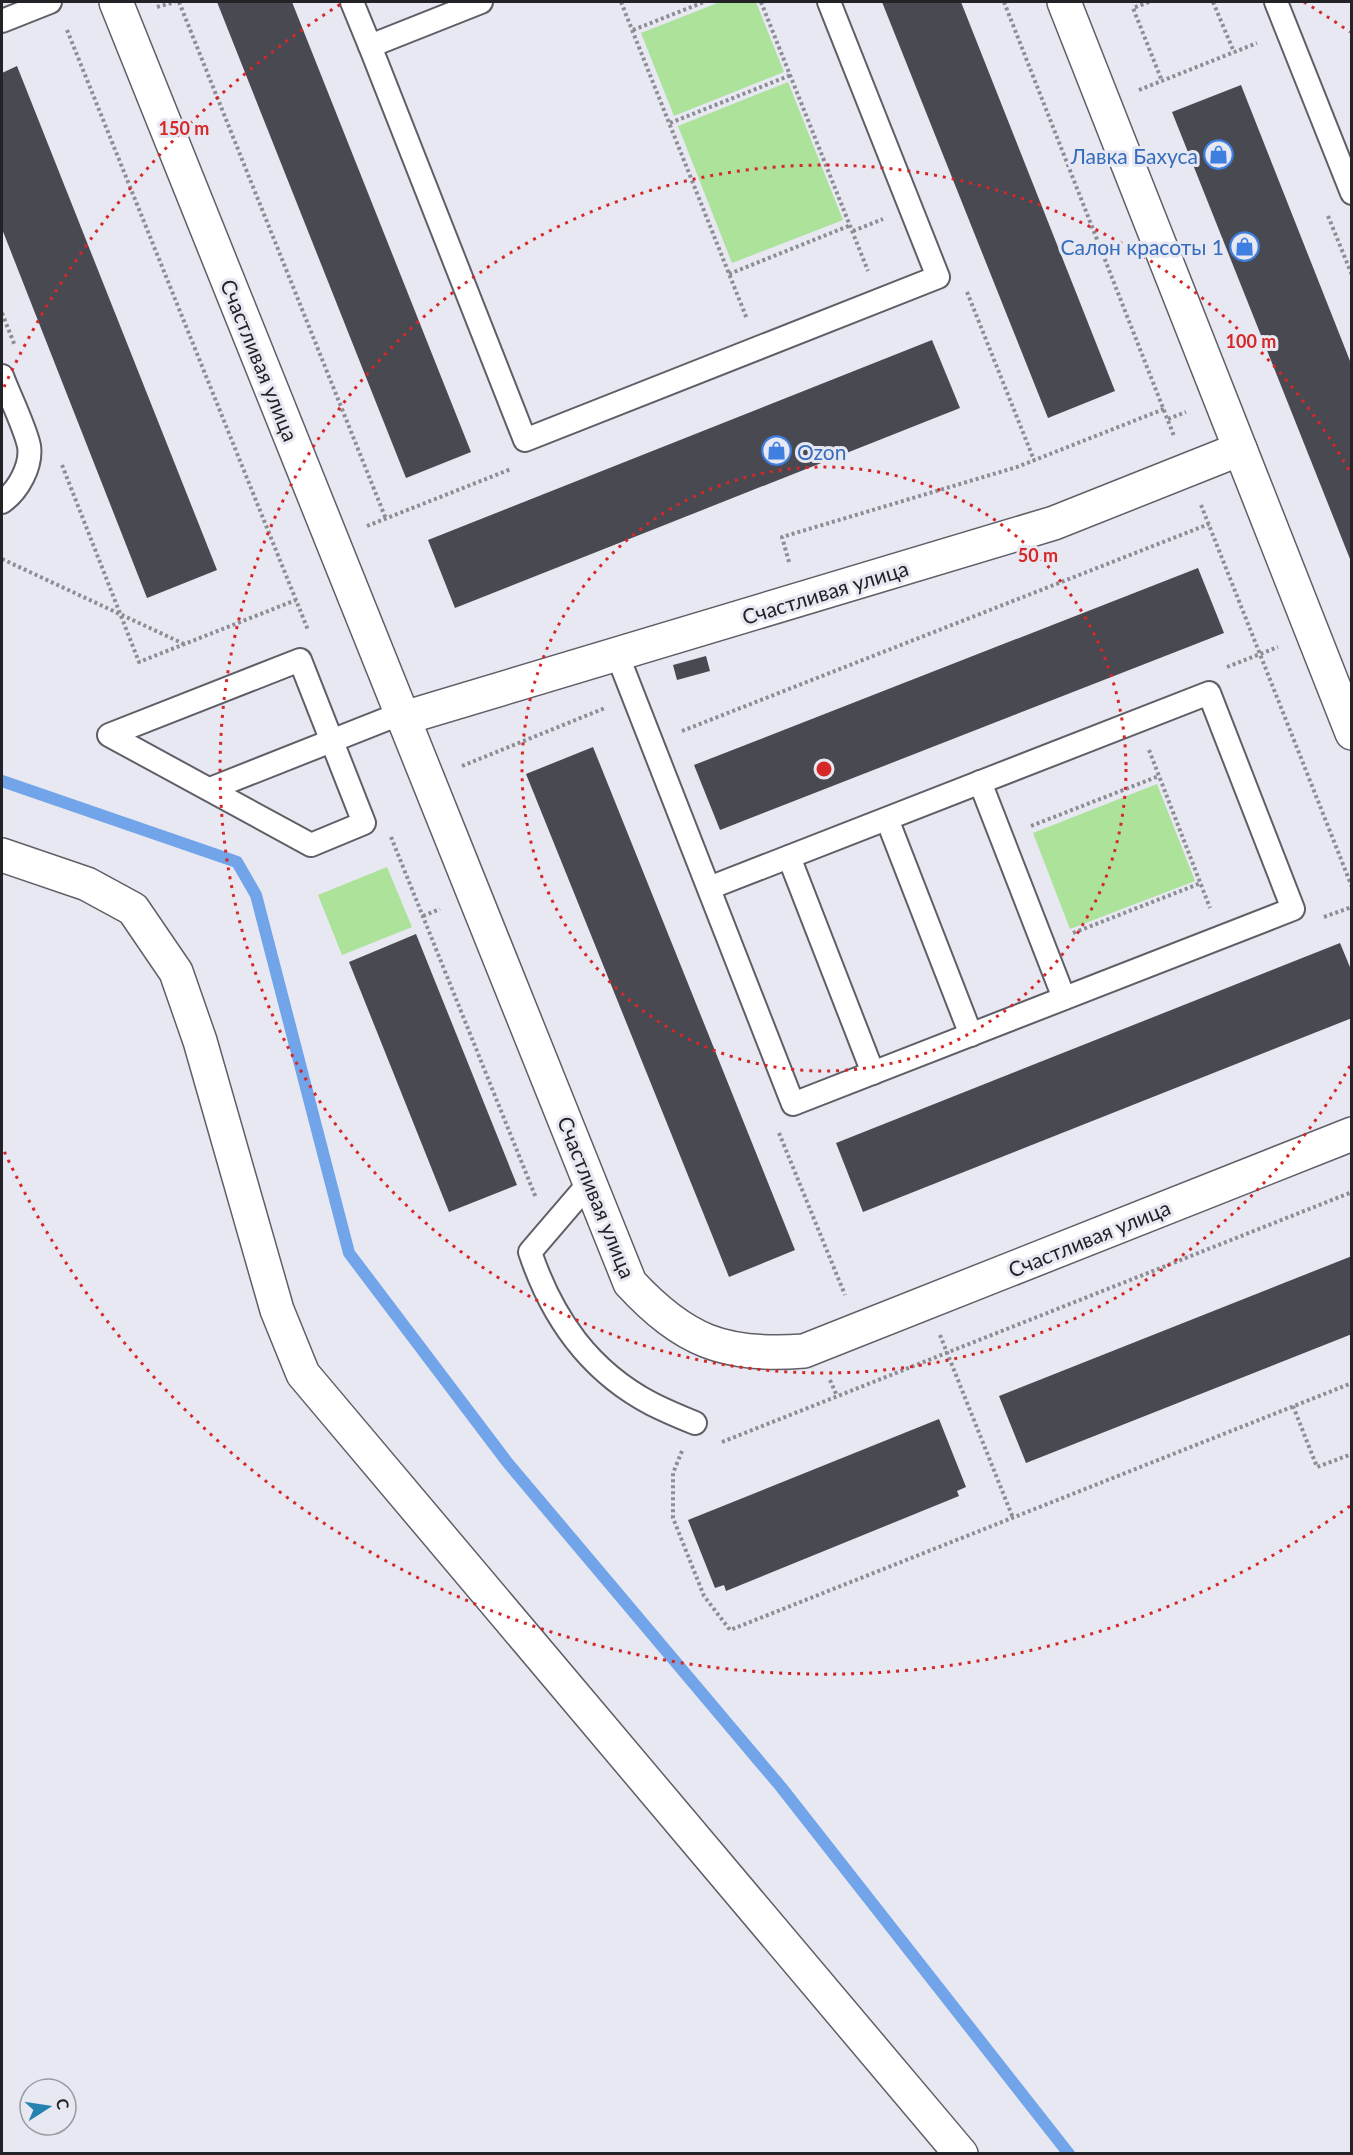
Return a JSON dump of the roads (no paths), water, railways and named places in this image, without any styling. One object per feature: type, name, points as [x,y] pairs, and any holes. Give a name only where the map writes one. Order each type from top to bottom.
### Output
[{"type":"street","name":"Счастливая улица","points":[[117,2],[630,1283],[653,1307],[678,1327],[707,1341],[750,1351],[771,1353],[804,1351],[1352,1134]]},
{"type":"street","points":[[1064,2],[1240,449],[1344,691],[1352,733]]},
{"type":"street","name":"Счастливая улица","points":[[403,716],[1054,523],[1240,449]]},
{"type":"street","points":[[2,855],[87,884],[133,909],[176,972],[200,1041],[277,1310],[303,1374],[961,2154]]},
{"type":"lane","points":[[2,21],[50,2]]},
{"type":"lane","points":[[352,2],[525,440],[938,277],[828,2]]},
{"type":"lane","points":[[370,46],[481,2]]},
{"type":"lane","points":[[1276,2],[1352,193]]},
{"type":"lane","points":[[2,376],[12,426],[29,447],[27,466],[19,484],[2,502]]},
{"type":"lane","points":[[617,654],[793,1104],[1293,909],[1209,693],[709,888]]},
{"type":"lane","points":[[300,660],[332,741],[364,823],[311,844],[110,735],[300,660]]},
{"type":"lane","points":[[210,789],[403,716]]},
{"type":"lane","points":[[980,782],[1064,998]]},
{"type":"lane","points":[[887,819],[971,1035]]},
{"type":"lane","points":[[789,857],[873,1073]]},
{"type":"lane","points":[[590,1182],[530,1252],[541,1285],[557,1316],[600,1368],[625,1388],[652,1404],[695,1423]]},
{"type":"waterway","points":[[2,781],[237,862],[256,895],[349,1253],[507,1462],[781,1787],[1069,2154]]},
{"type":"place","name":"Лавка Бахуса","points":[[1219,155]]},
{"type":"place","name":"Салон красоты 1","points":[[1245,246]]},
{"type":"place","name":"Ozon","points":[[776,451]]}]
